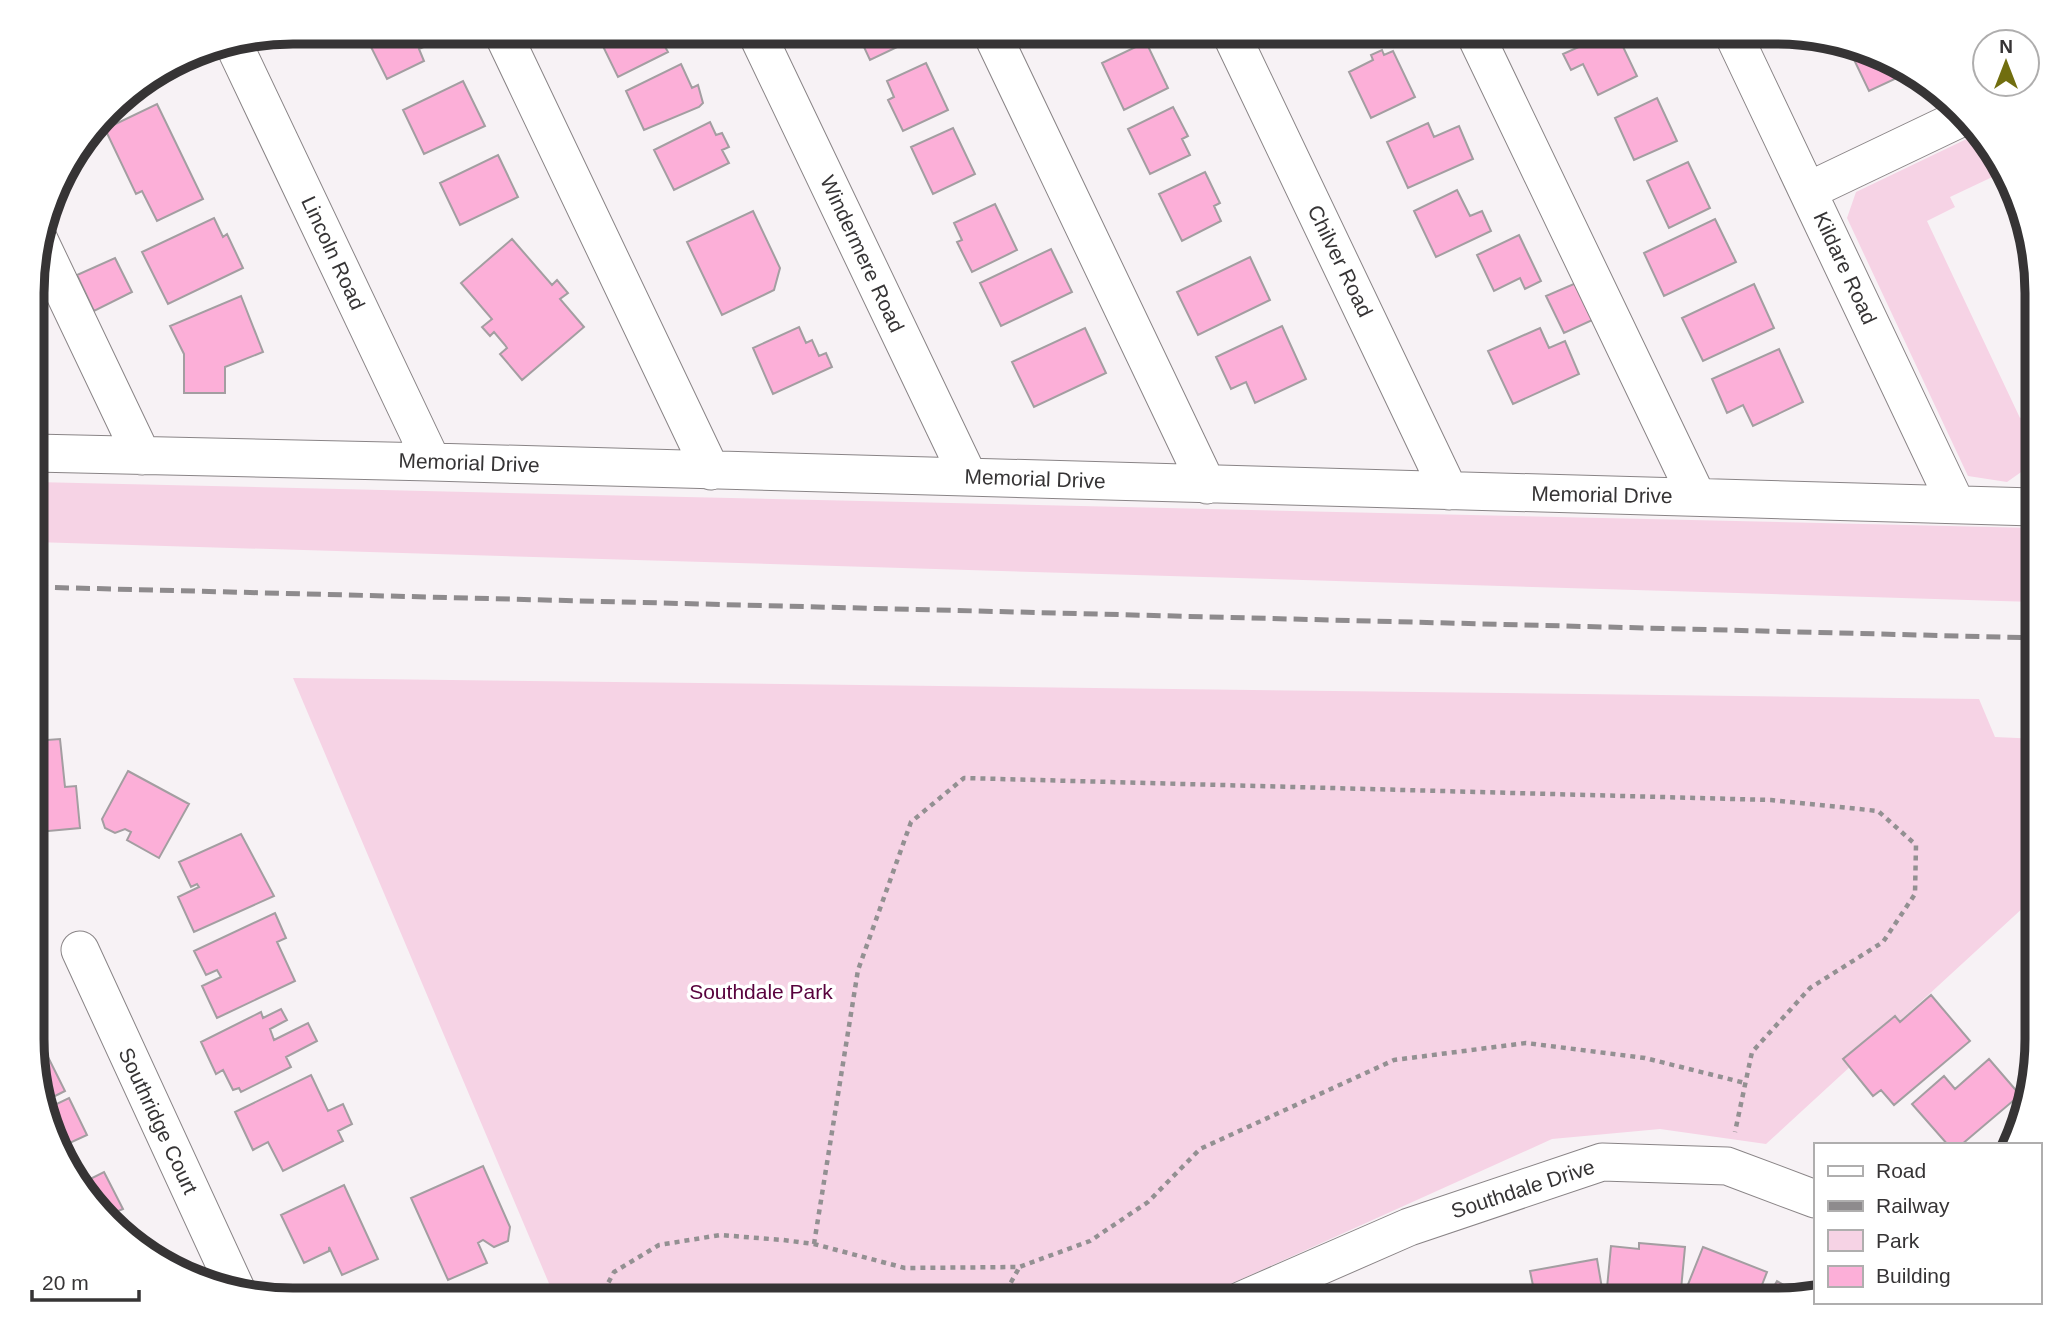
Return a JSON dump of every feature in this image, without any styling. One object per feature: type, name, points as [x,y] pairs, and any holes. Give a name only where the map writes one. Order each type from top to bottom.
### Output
[{"type":"street","points":[[508,44],[711,471]]},
{"type":"street","name":"Windermere Road","points":[[762,44],[968,476]]},
{"type":"street","points":[[997,44],[1207,485]]},
{"type":"street","name":"Chilver Road","points":[[1236,44],[1449,491]]},
{"type":"street","points":[[1480,44],[1697,497]]},
{"type":"street","name":"Kildare Road","points":[[1738,44],[1956,504]]},
{"type":"street","name":"Lincoln Road","points":[[237,50],[432,462]]},
{"type":"street","points":[[1808,191],[1955,121]]},
{"type":"street","points":[[47,256],[142,456]]},
{"type":"street","name":"Memorial Drive","points":[[44,453],[2025,506]]},
{"type":"street","name":"Southridge Court","points":[[80,950],[232,1281]]},
{"type":"street","name":"Southdale Drive","points":[[1269,1288],[1409,1227],[1602,1162],[1727,1166],[1814,1199]]},
{"type":"path","points":[[814,1244],[858,970],[911,822],[964,778],[1771,800],[1878,811],[1916,845],[1916,894],[1883,942],[1810,988],[1752,1052],[1737,1125]]},
{"type":"path","points":[[605,1288],[614,1272],[659,1245],[720,1235],[814,1244],[905,1268],[1019,1267],[1090,1241],[1148,1202],[1200,1149],[1394,1060],[1526,1043],[1645,1058],[1745,1083]]},
{"type":"path","points":[[1008,1288],[1019,1267]]},
{"type":"green space","points":[[1970,137],[1996,175],[1950,197],[1955,207],[1927,221],[2020,418],[2025,416],[2025,469],[2007,482],[1968,476],[1847,218],[1856,192]]},
{"type":"green space","points":[[44,482],[2025,528],[2025,602],[44,542]]},
{"type":"green space","name":"Southdale Park","points":[[293,678],[1979,699],[1995,737],[2025,738],[2025,906],[1766,1144],[1660,1129],[1552,1139],[1222,1288],[551,1288]]},
{"type":"building","points":[[370,44],[430,44],[419,49],[424,61],[387,79]]},
{"type":"building","points":[[602,44],[666,44],[664,45],[668,52],[618,77]]},
{"type":"building","points":[[863,44],[904,44],[870,60]]},
{"type":"building","points":[[1147,44],[1168,88],[1124,110],[1102,63]]},
{"type":"building","points":[[1585,44],[1622,44],[1637,76],[1598,95],[1583,64],[1571,70],[1563,54]]},
{"type":"building","points":[[1382,50],[1384,55],[1393,51],[1415,97],[1371,118],[1349,72],[1373,60],[1371,55]]},
{"type":"building","points":[[1852,56],[1900,77],[1869,91]]},
{"type":"building","points":[[926,63],[948,110],[903,131],[888,100],[894,97],[887,81]]},
{"type":"building","points":[[681,64],[692,88],[698,85],[703,103],[644,130],[626,91]]},
{"type":"building","points":[[463,81],[485,126],[424,154],[403,110]]},
{"type":"building","points":[[1657,98],[1677,141],[1634,160],[1615,118]]},
{"type":"building","points":[[157,104],[203,199],[157,221],[142,191],[136,194],[107,128]]},
{"type":"building","points":[[1173,107],[1188,136],[1182,139],[1190,155],[1150,174],[1128,129]]},
{"type":"building","points":[[710,122],[716,135],[722,133],[729,147],[722,150],[729,163],[674,190],[654,150]]},
{"type":"building","points":[[1428,123],[1434,137],[1459,126],[1473,159],[1408,188],[1387,142]]},
{"type":"building","points":[[953,128],[975,174],[933,194],[911,147]]},
{"type":"building","points":[[498,155],[518,197],[460,225],[440,183]]},
{"type":"building","points":[[1688,162],[1710,208],[1669,228],[1647,181]]},
{"type":"building","points":[[1205,172],[1220,203],[1214,206],[1221,221],[1182,241],[1159,194]]},
{"type":"building","points":[[1457,190],[1470,216],[1482,211],[1491,231],[1436,257],[1414,211]]},
{"type":"building","points":[[995,204],[1017,250],[972,272],[957,242],[962,240],[954,223]]},
{"type":"building","points":[[753,211],[780,268],[774,290],[722,315],[687,242]]},
{"type":"building","points":[[214,218],[223,237],[227,234],[243,268],[168,304],[142,252]]},
{"type":"building","points":[[1715,219],[1736,262],[1664,296],[1644,253]]},
{"type":"building","points":[[1519,235],[1541,281],[1525,289],[1520,278],[1494,291],[1477,255]]},
{"type":"building","points":[[512,239],[552,285],[557,280],[568,293],[560,299],[584,327],[522,380],[500,354],[507,348],[505,345],[494,332],[490,336],[482,327],[492,319],[461,283]]},
{"type":"building","points":[[1051,249],[1072,292],[1001,326],[980,283]]},
{"type":"building","points":[[1250,257],[1270,300],[1198,335],[1177,292]]},
{"type":"building","points":[[115,258],[132,292],[94,311],[77,275]]},
{"type":"building","points":[[1583,280],[1599,317],[1564,333],[1546,296]]},
{"type":"building","points":[[1754,284],[1774,328],[1703,361],[1682,318]]},
{"type":"building","points":[[241,296],[263,352],[225,367],[225,393],[184,393],[184,354],[170,326]]},
{"type":"building","points":[[1282,326],[1306,379],[1255,403],[1246,382],[1231,389],[1216,357]]},
{"type":"building","points":[[799,327],[806,343],[812,340],[819,356],[826,353],[832,367],[773,394],[753,348]]},
{"type":"building","points":[[1085,328],[1106,373],[1034,407],[1012,362]]},
{"type":"building","points":[[1540,328],[1549,348],[1565,341],[1579,374],[1513,404],[1488,351]]},
{"type":"building","points":[[1779,349],[1803,402],[1753,426],[1743,405],[1727,413],[1712,379]]},
{"type":"building","points":[[60,739],[65,787],[76,786],[80,828],[44,831],[44,740]]},
{"type":"building","points":[[128,771],[189,804],[159,858],[127,840],[131,832],[125,829],[115,833],[105,828],[102,819]]},
{"type":"building","points":[[241,834],[274,896],[194,932],[178,897],[199,887],[197,884],[191,887],[179,862]]},
{"type":"building","points":[[275,913],[286,938],[277,942],[295,981],[217,1018],[202,986],[221,977],[217,970],[206,975],[194,951]]},
{"type":"building","points":[[1931,995],[1970,1041],[1894,1105],[1881,1090],[1873,1096],[1843,1059],[1895,1016],[1900,1022]]},
{"type":"building","points":[[281,1009],[287,1020],[270,1029],[274,1040],[308,1023],[317,1041],[286,1057],[291,1067],[241,1092],[239,1088],[233,1090],[223,1070],[216,1074],[201,1042],[261,1012],[263,1018]]},
{"type":"building","points":[[48,1057],[65,1091],[51,1098],[46,1072],[44,1059]]},
{"type":"building","points":[[1989,1059],[2019,1094],[1963,1143],[1946,1143],[1912,1104],[1944,1076],[1955,1089]]},
{"type":"building","points":[[311,1075],[328,1111],[343,1104],[352,1124],[338,1131],[343,1141],[283,1171],[268,1142],[253,1150],[235,1112]]},
{"type":"building","points":[[69,1098],[87,1135],[67,1144],[53,1106]]},
{"type":"building","points":[[483,1166],[510,1227],[508,1241],[494,1247],[483,1240],[478,1243],[487,1263],[448,1280],[411,1198]]},
{"type":"building","points":[[104,1172],[123,1209],[115,1213],[88,1180]]},
{"type":"building","points":[[344,1185],[378,1259],[342,1275],[329,1247],[329,1251],[304,1263],[281,1215]]},
{"type":"building","points":[[1639,1243],[1685,1247],[1681,1288],[1607,1288],[1611,1246],[1639,1249]]},
{"type":"building","points":[[1703,1247],[1767,1272],[1761,1288],[1687,1287]]},
{"type":"building","points":[[1597,1259],[1602,1288],[1534,1288],[1530,1271]]},
{"type":"building","points":[[1777,1281],[1789,1288],[1776,1288],[1773,1288]]},
{"type":"railway","points":[[44,587],[2025,638]]}]
